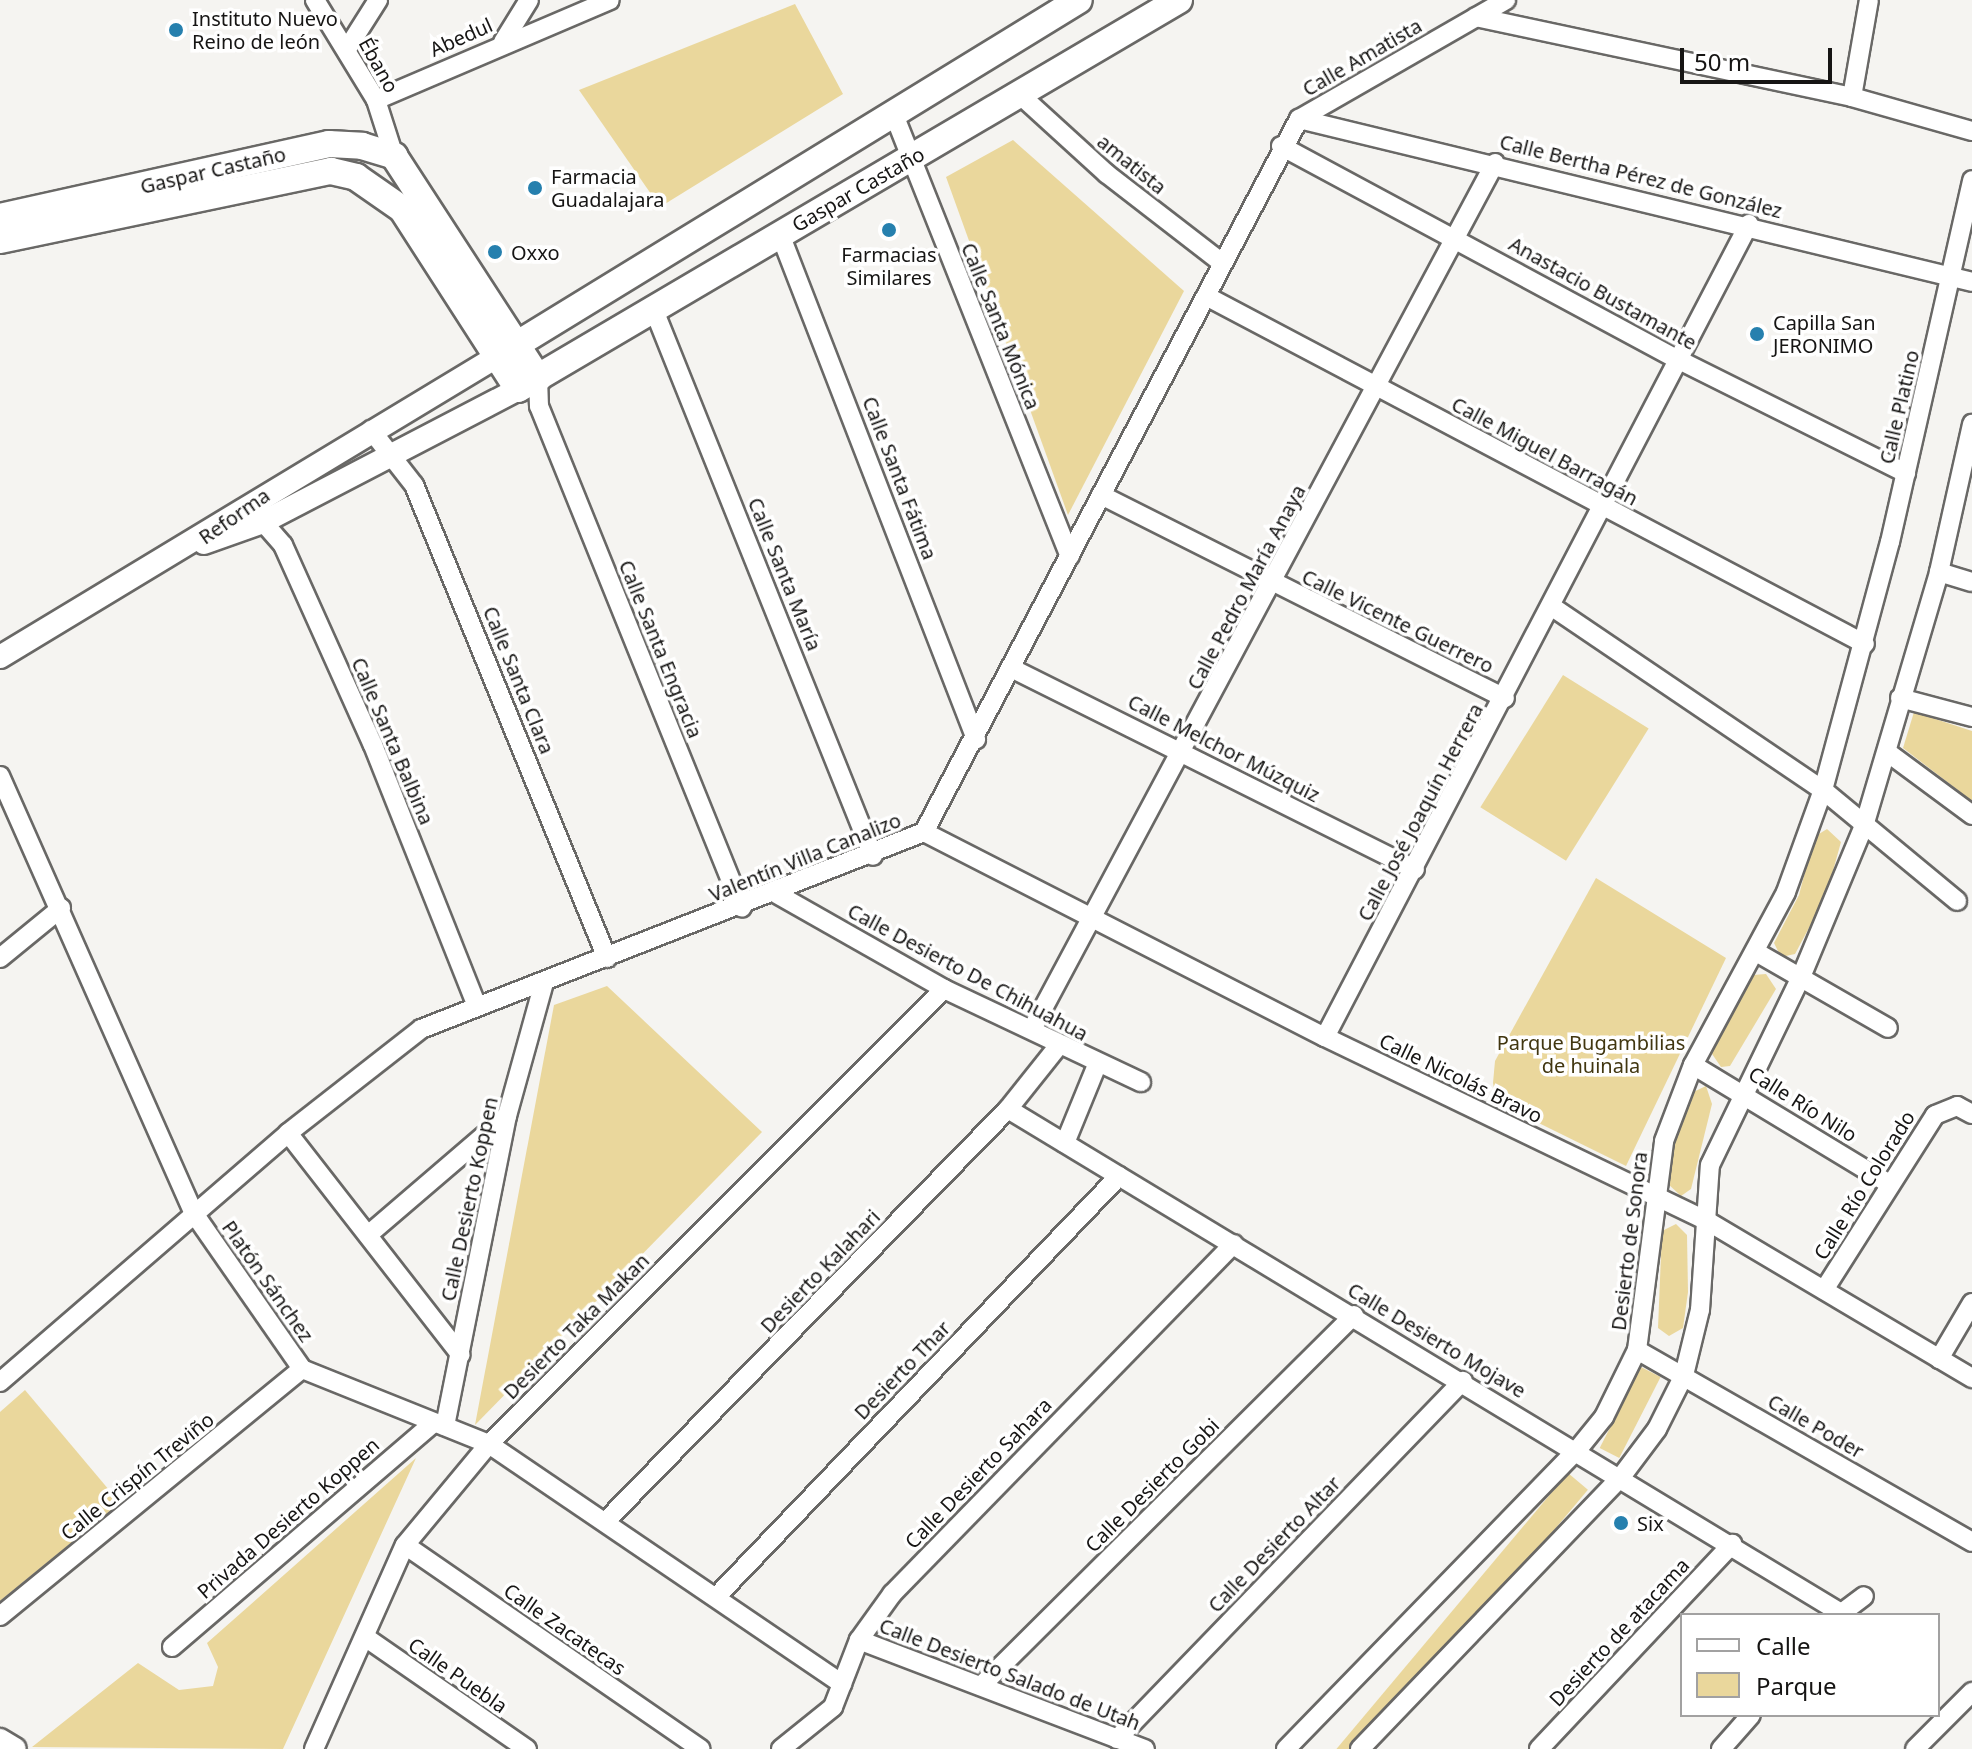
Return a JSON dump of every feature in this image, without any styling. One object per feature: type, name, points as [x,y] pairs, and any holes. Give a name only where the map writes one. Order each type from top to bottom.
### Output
[{"type":"main road","points":[[508,349],[1079,0]]},
{"type":"main road","name":"Gaspar Castaño","points":[[0,217],[329,144],[394,156],[528,384],[1179,0]]},
{"type":"main road","name":"Gaspar Castaño","points":[[0,240],[331,171],[378,186],[402,209],[508,349]]},
{"type":"street","name":"Ébano","points":[[315,0],[376,100],[394,156]]},
{"type":"street","points":[[347,49],[378,0]]},
{"type":"street","points":[[503,42],[529,0]]},
{"type":"street","name":"Abedul","points":[[376,100],[503,42],[610,0]]},
{"type":"street","name":"Calle Amatista","points":[[1222,263],[1281,146],[1299,119],[1506,0]]},
{"type":"street","points":[[1852,97],[1869,0]]},
{"type":"street","points":[[1476,17],[1852,97],[1972,131]]},
{"type":"street","name":"amatista","points":[[1018,93],[1107,174],[1222,263]]},
{"type":"street","name":"Calle Santa Mónica","points":[[893,112],[1070,556]]},
{"type":"street","name":"Calle Bertha Pérez de González","points":[[1299,119],[1749,224],[1972,282]]},
{"type":"street","name":"Anastacio Bustamante","points":[[1281,146],[1454,235],[1677,359],[1906,473]]},
{"type":"street","name":"Calle Pedro María Anaya","points":[[1032,1029],[1184,750],[1377,388],[1454,235],[1495,163]]},
{"type":"street","name":"Calle Platino","points":[[1865,644],[1953,276],[1972,180]]},
{"type":"street","name":"Calle José Joaquín Herrera","points":[[1325,1037],[1505,698],[1749,224]]},
{"type":"street","name":"Calle Santa Fátima","points":[[780,234],[976,739]]},
{"type":"street","name":"Valentín Villa Canalizo","points":[[0,1382],[193,1212],[398,1043],[477,1006],[742,908],[873,856],[924,832],[1013,669],[1222,263]]},
{"type":"street","name":"Calle Miguel Barragán","points":[[1206,296],[1865,644]]},
{"type":"street","name":"Calle Santa María","points":[[654,310],[873,856]]},
{"type":"street","name":"Reforma","points":[[0,657],[191,546],[247,504],[508,349]]},
{"type":"street","points":[[191,546],[263,522],[528,384]]},
{"type":"street","name":"Calle Santa Engracia","points":[[528,384],[742,908]]},
{"type":"street","points":[[1360,1749],[1621,1477],[1657,1429],[1684,1375],[1700,1310],[1710,1165],[1801,977],[1864,826],[1939,572],[1972,424]]},
{"type":"street","name":"Calle Santa Clara","points":[[371,430],[414,485],[607,958]]},
{"type":"street","name":"Calle Vicente Guerrero","points":[[1101,495],[1505,698]]},
{"type":"street","name":"Calle Santa Balbina","points":[[247,504],[283,545],[373,745],[477,1006]]},
{"type":"street","points":[[1939,572],[1972,582]]},
{"type":"street","points":[[1551,606],[1823,790],[1957,901]]},
{"type":"street","name":"Desierto de Sonora","points":[[1286,1749],[1578,1449],[1604,1417],[1637,1350],[1649,1294],[1654,1197],[1664,1141],[1693,1065],[1786,892],[1823,790],[1865,644]]},
{"type":"street","name":"Calle Melchor Múzquiz","points":[[1013,669],[1184,750],[1415,869]]},
{"type":"street","points":[[1900,698],[1972,717]]},
{"type":"street","points":[[1887,752],[1972,815]]},
{"type":"street","name":"Platón Sánchez","points":[[0,776],[193,1212],[302,1369],[489,1444],[717,1596],[842,1684]]},
{"type":"street","name":"Calle Nicolás Bravo","points":[[924,832],[1093,914],[1325,1037],[1704,1219],[1972,1378]]},
{"type":"street","name":"Calle Desierto De Chihuahua","points":[[777,894],[944,989],[1032,1029],[1097,1065],[1141,1082]]},
{"type":"street","points":[[0,958],[61,908]]},
{"type":"street","points":[[1756,952],[1888,1028]]},
{"type":"street","name":"Calle Desierto Koppen","points":[[439,1424],[461,1355],[507,1116],[544,983]]},
{"type":"street","name":"Desierto Taka Makan","points":[[314,1749],[405,1545],[489,1444],[944,989]]},
{"type":"street","name":"Desierto Kalahari","points":[[605,1522],[1008,1109],[1059,1045]]},
{"type":"street","points":[[1065,1143],[1097,1065]]},
{"type":"street","name":"Calle Río Nilo","points":[[1693,1065],[1743,1092],[1888,1183]]},
{"type":"street","name":"Calle Río Colorado","points":[[1824,1290],[1888,1183],[1946,1108],[1972,1114]]},
{"type":"street","name":"Calle Desierto Mojave","points":[[1008,1109],[1578,1449],[1838,1613]]},
{"type":"street","points":[[368,1235],[507,1116]]},
{"type":"street","points":[[288,1133],[461,1355]]},
{"type":"street","name":"Desierto Thar","points":[[717,1596],[1119,1176]]},
{"type":"street","name":"Calle Desierto Sahara","points":[[781,1749],[820,1721],[842,1684],[859,1640],[919,1564],[1233,1244]]},
{"type":"street","points":[[1939,1359],[1972,1303]]},
{"type":"street","name":"Calle Desierto Gobi","points":[[981,1686],[1354,1315]]},
{"type":"street","name":"Calle Poder","points":[[1637,1350],[1972,1542]]},
{"type":"street","name":"Calle Crispín Treviño","points":[[0,1616],[302,1369]]},
{"type":"street","name":"Calle Desierto Altar","points":[[1117,1739],[1463,1381]]},
{"type":"street","name":"Privada Desierto Koppen","points":[[172,1647],[439,1424]]},
{"type":"street","name":"Desierto de atacama","points":[[1539,1749],[1732,1544]]},
{"type":"street","name":"Calle Zacatecas","points":[[405,1545],[701,1749]]},
{"type":"street","points":[[1841,1613],[1864,1596]]},
{"type":"street","name":"Calle Puebla","points":[[365,1637],[527,1749]]},
{"type":"street","name":"Calle Desierto Salado de Utah","points":[[859,1640],[1145,1749]]},
{"type":"street","points":[[1915,1749],[1968,1703]]},
{"type":"street","points":[[1721,1749],[1749,1717]]},
{"type":"street","points":[[0,1740],[15,1749]]},
{"type":"green space","points":[[795,4],[843,94],[660,207],[579,90]]},
{"type":"green space","points":[[1013,140],[1184,291],[1068,515],[946,177]]},
{"type":"green space","points":[[1563,675],[1649,729],[1566,861],[1480,807]]},
{"type":"green space","points":[[1914,712],[1972,731],[1972,801],[1903,748]]},
{"type":"green space","points":[[1827,829],[1841,842],[1826,896],[1795,954],[1781,957],[1774,943],[1799,895],[1814,837]]},
{"type":"green space","name":"Parque Bugambilias de huinala","points":[[1596,878],[1726,958],[1626,1166],[1496,1102],[1493,1083],[1495,1061]]},
{"type":"green space","points":[[1766,974],[1776,989],[1730,1066],[1721,1067],[1710,1051],[1753,975]]},
{"type":"green space","points":[[607,986],[762,1132],[475,1425],[554,1005]]},
{"type":"green space","points":[[1706,1086],[1712,1104],[1691,1189],[1681,1196],[1667,1183],[1674,1142],[1689,1094]]},
{"type":"green space","points":[[1676,1224],[1687,1235],[1688,1292],[1683,1328],[1669,1336],[1658,1328],[1662,1231]]},
{"type":"green space","points":[[1641,1367],[1661,1377],[1619,1458],[1600,1448]]},
{"type":"green space","points":[[25,1390],[120,1503],[0,1601],[0,1412]]},
{"type":"green space","points":[[416,1458],[283,1749],[32,1747],[138,1663],[179,1690],[213,1686],[218,1667],[207,1643]]},
{"type":"green space","points":[[1568,1473],[1588,1490],[1370,1749],[1336,1749]]},
{"type":"place","name":"Instituto Nuevo Reino de león","points":[[176,30]]},
{"type":"place","name":"Farmacia Guadalajara","points":[[535,188]]},
{"type":"place","name":"Farmacias Similares","points":[[889,230]]},
{"type":"place","name":"Oxxo","points":[[495,252]]},
{"type":"place","name":"Capilla San JERONIMO","points":[[1757,334]]},
{"type":"place","name":"Six","points":[[1621,1523]]}]
